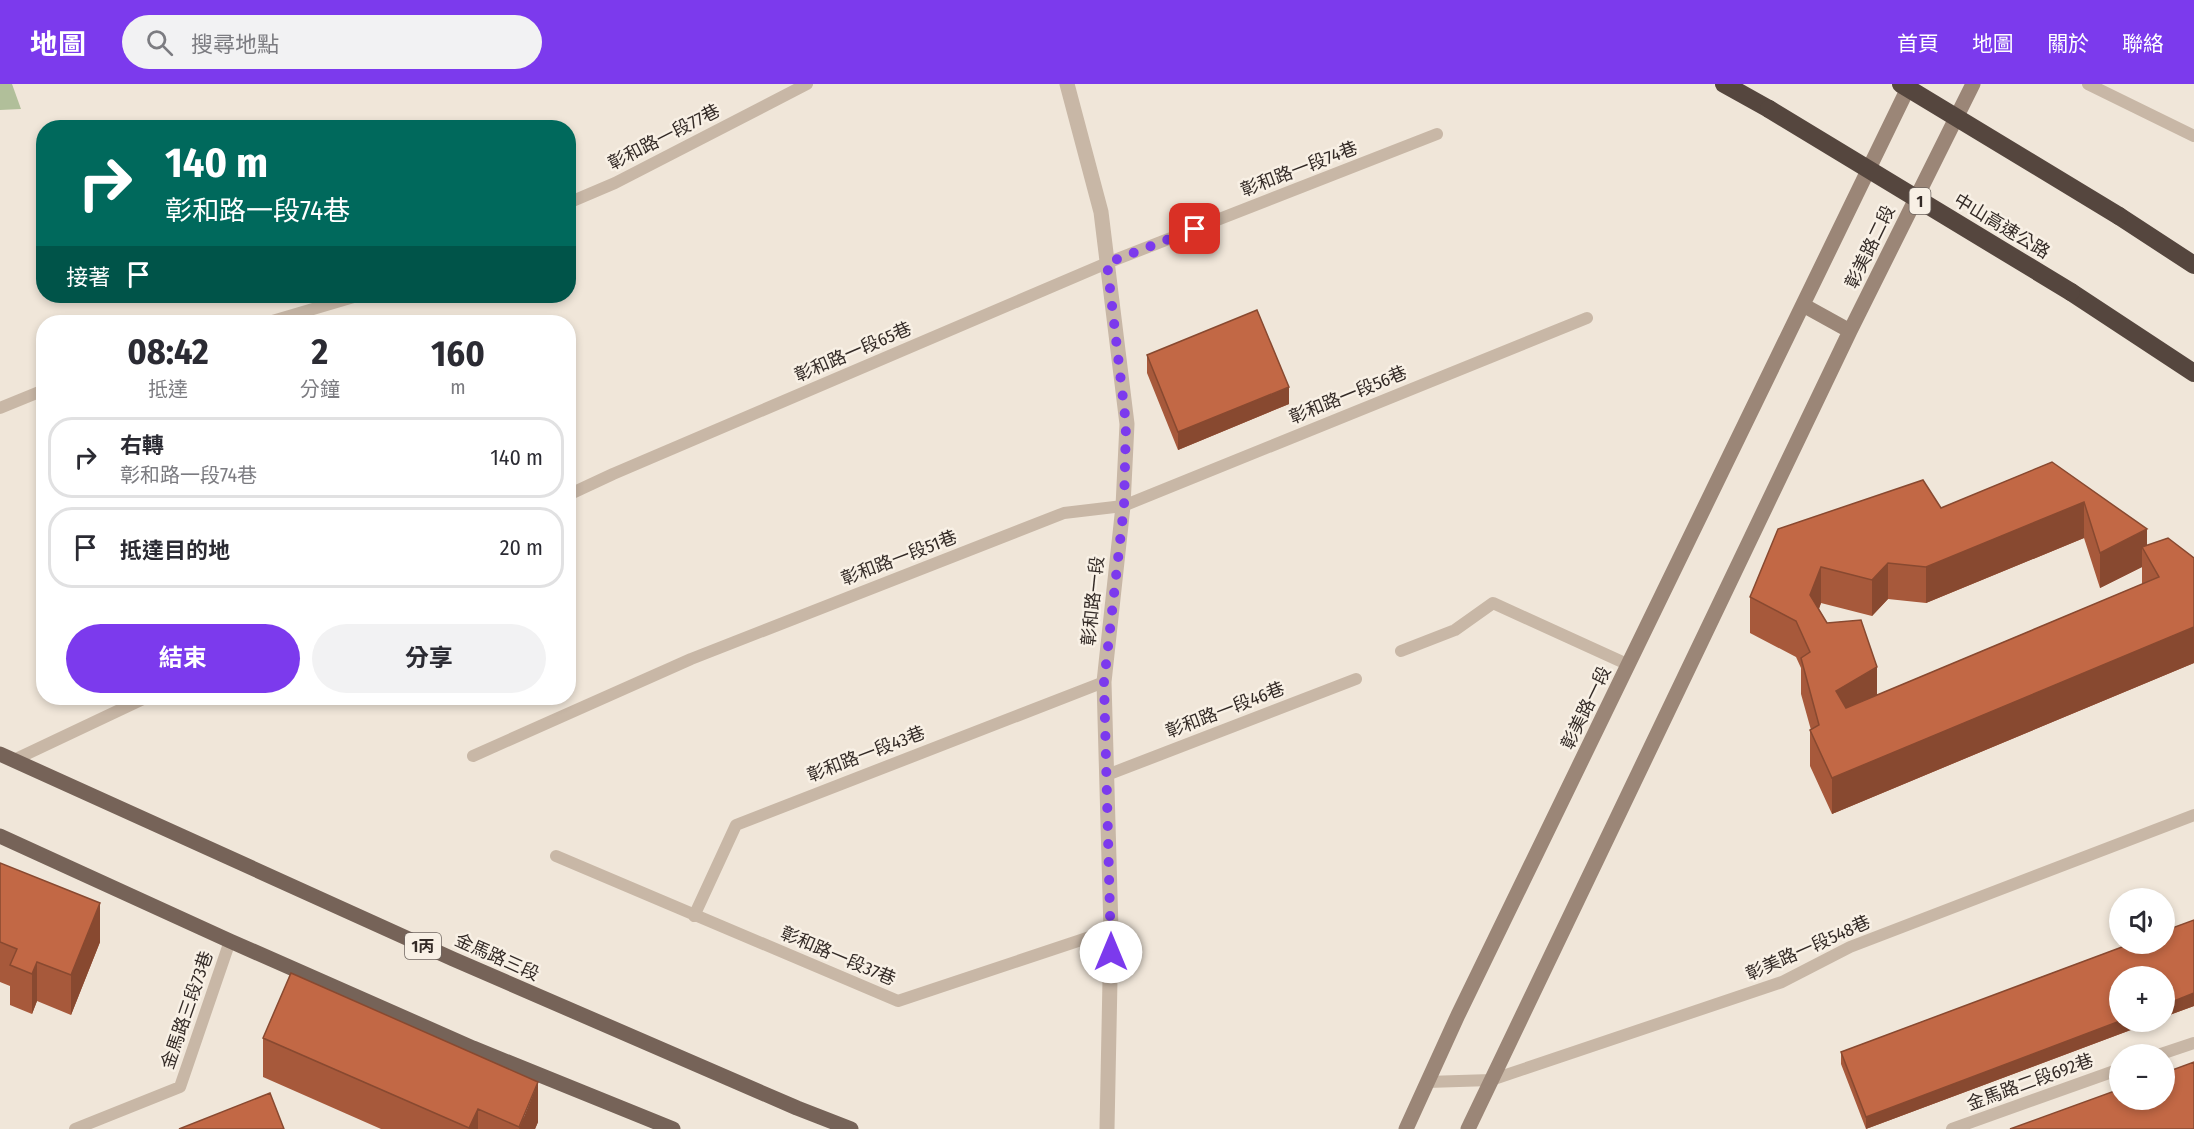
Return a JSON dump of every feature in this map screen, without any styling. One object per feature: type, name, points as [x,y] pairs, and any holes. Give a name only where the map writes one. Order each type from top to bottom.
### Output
[{"type":"highway","name":"中山高速公路","points":[[1724,84],[2071,292],[2194,373]]},
{"type":"highway","points":[[1901,84],[2119,216],[2194,265]]},
{"type":"main road","name":"彰美路二段","points":[[1803,305],[1910,84]]},
{"type":"main road","name":"彰美路二段","points":[[1850,331],[1973,84]]},
{"type":"main road","points":[[1468,1129],[1850,331],[1803,305]]},
{"type":"main road","name":"彰美路一段","points":[[1406,1129],[1803,305]]},
{"type":"main road","name":"金馬路三段","points":[[7,757],[464,964],[850,1129]]},
{"type":"main road","points":[[0,836],[472,1048],[673,1129]]},
{"type":"street","name":"彰和路一段","points":[[1067,84],[1101,212],[1126,424],[1124,506],[1104,682],[1111,930],[1107,1129]]},
{"type":"lane","name":"彰和路一段77巷","points":[[576,200],[615,183],[807,84]]},
{"type":"lane","points":[[2088,84],[2194,136]]},
{"type":"lane","name":"彰和路一段74巷","points":[[1107,263],[1437,134]]},
{"type":"lane","name":"彰和路一段65巷","points":[[576,491],[1107,263]]},
{"type":"lane","points":[[293,315],[333,303]]},
{"type":"lane","name":"彰和路一段56巷","points":[[1124,506],[1587,318]]},
{"type":"lane","points":[[0,408],[36,393]]},
{"type":"lane","name":"彰和路一段51巷","points":[[473,756],[691,659],[1064,513],[1124,506]]},
{"type":"lane","points":[[1401,651],[1455,630],[1493,603],[1629,665]]},
{"type":"lane","name":"彰和路一段46巷","points":[[1107,775],[1356,679]]},
{"type":"lane","name":"彰和路一段43巷","points":[[694,916],[736,825],[1104,682]]},
{"type":"lane","points":[[7,757],[129,705]]},
{"type":"lane","name":"彰美路一段548巷","points":[[1427,1082],[1491,1080],[1782,982],[1850,947],[2194,815]]},
{"type":"lane","name":"彰和路一段37巷","points":[[556,856],[898,1001],[1111,930]]},
{"type":"lane","name":"金馬路三段73巷","points":[[75,1129],[180,1087],[230,941]]},
{"type":"lane","points":[[2175,1049],[2194,1043]]},
{"type":"lane","name":"金馬路二段692巷","points":[[1952,1129],[2109,1073]]},
{"type":"green space","points":[[0,84],[12,84],[21,109],[0,110]]},
{"type":"building","points":[[1257,310],[1289,387],[1178,432],[1147,355]]},
{"type":"building","points":[[2052,462],[2147,529],[2100,553],[2084,502],[1926,567],[1888,563],[1872,580],[1821,567],[1810,595],[1827,623],[1861,620],[1877,667],[1836,691],[1846,708],[2159,577],[2142,547],[2168,538],[2194,558],[2194,627],[1832,778],[1810,730],[1819,725],[1801,658],[1810,652],[1796,621],[1750,597],[1778,529],[1923,480],[1941,508]]},
{"type":"building","points":[[0,863],[100,903],[71,975],[37,962],[32,974],[10,965],[17,949],[0,942]]},
{"type":"building","points":[[2194,920],[2194,993],[2175,1001],[2175,966],[2109,966],[2109,1025],[1866,1117],[1841,1052],[2109,952],[2109,954],[2175,954],[2175,927]]},
{"type":"building","points":[[291,973],[538,1082],[519,1127],[478,1109],[469,1128],[263,1038]]},
{"type":"building","points":[[2194,1062],[2194,1129],[2010,1129],[2109,1093],[2109,1110],[2175,1110],[2175,1069]]},
{"type":"building","points":[[270,1093],[284,1129],[179,1129]]},
{"type":"route","points":[[1111,952],[1104,682],[1124,506],[1126,424],[1107,263],[1195,229]]}]
